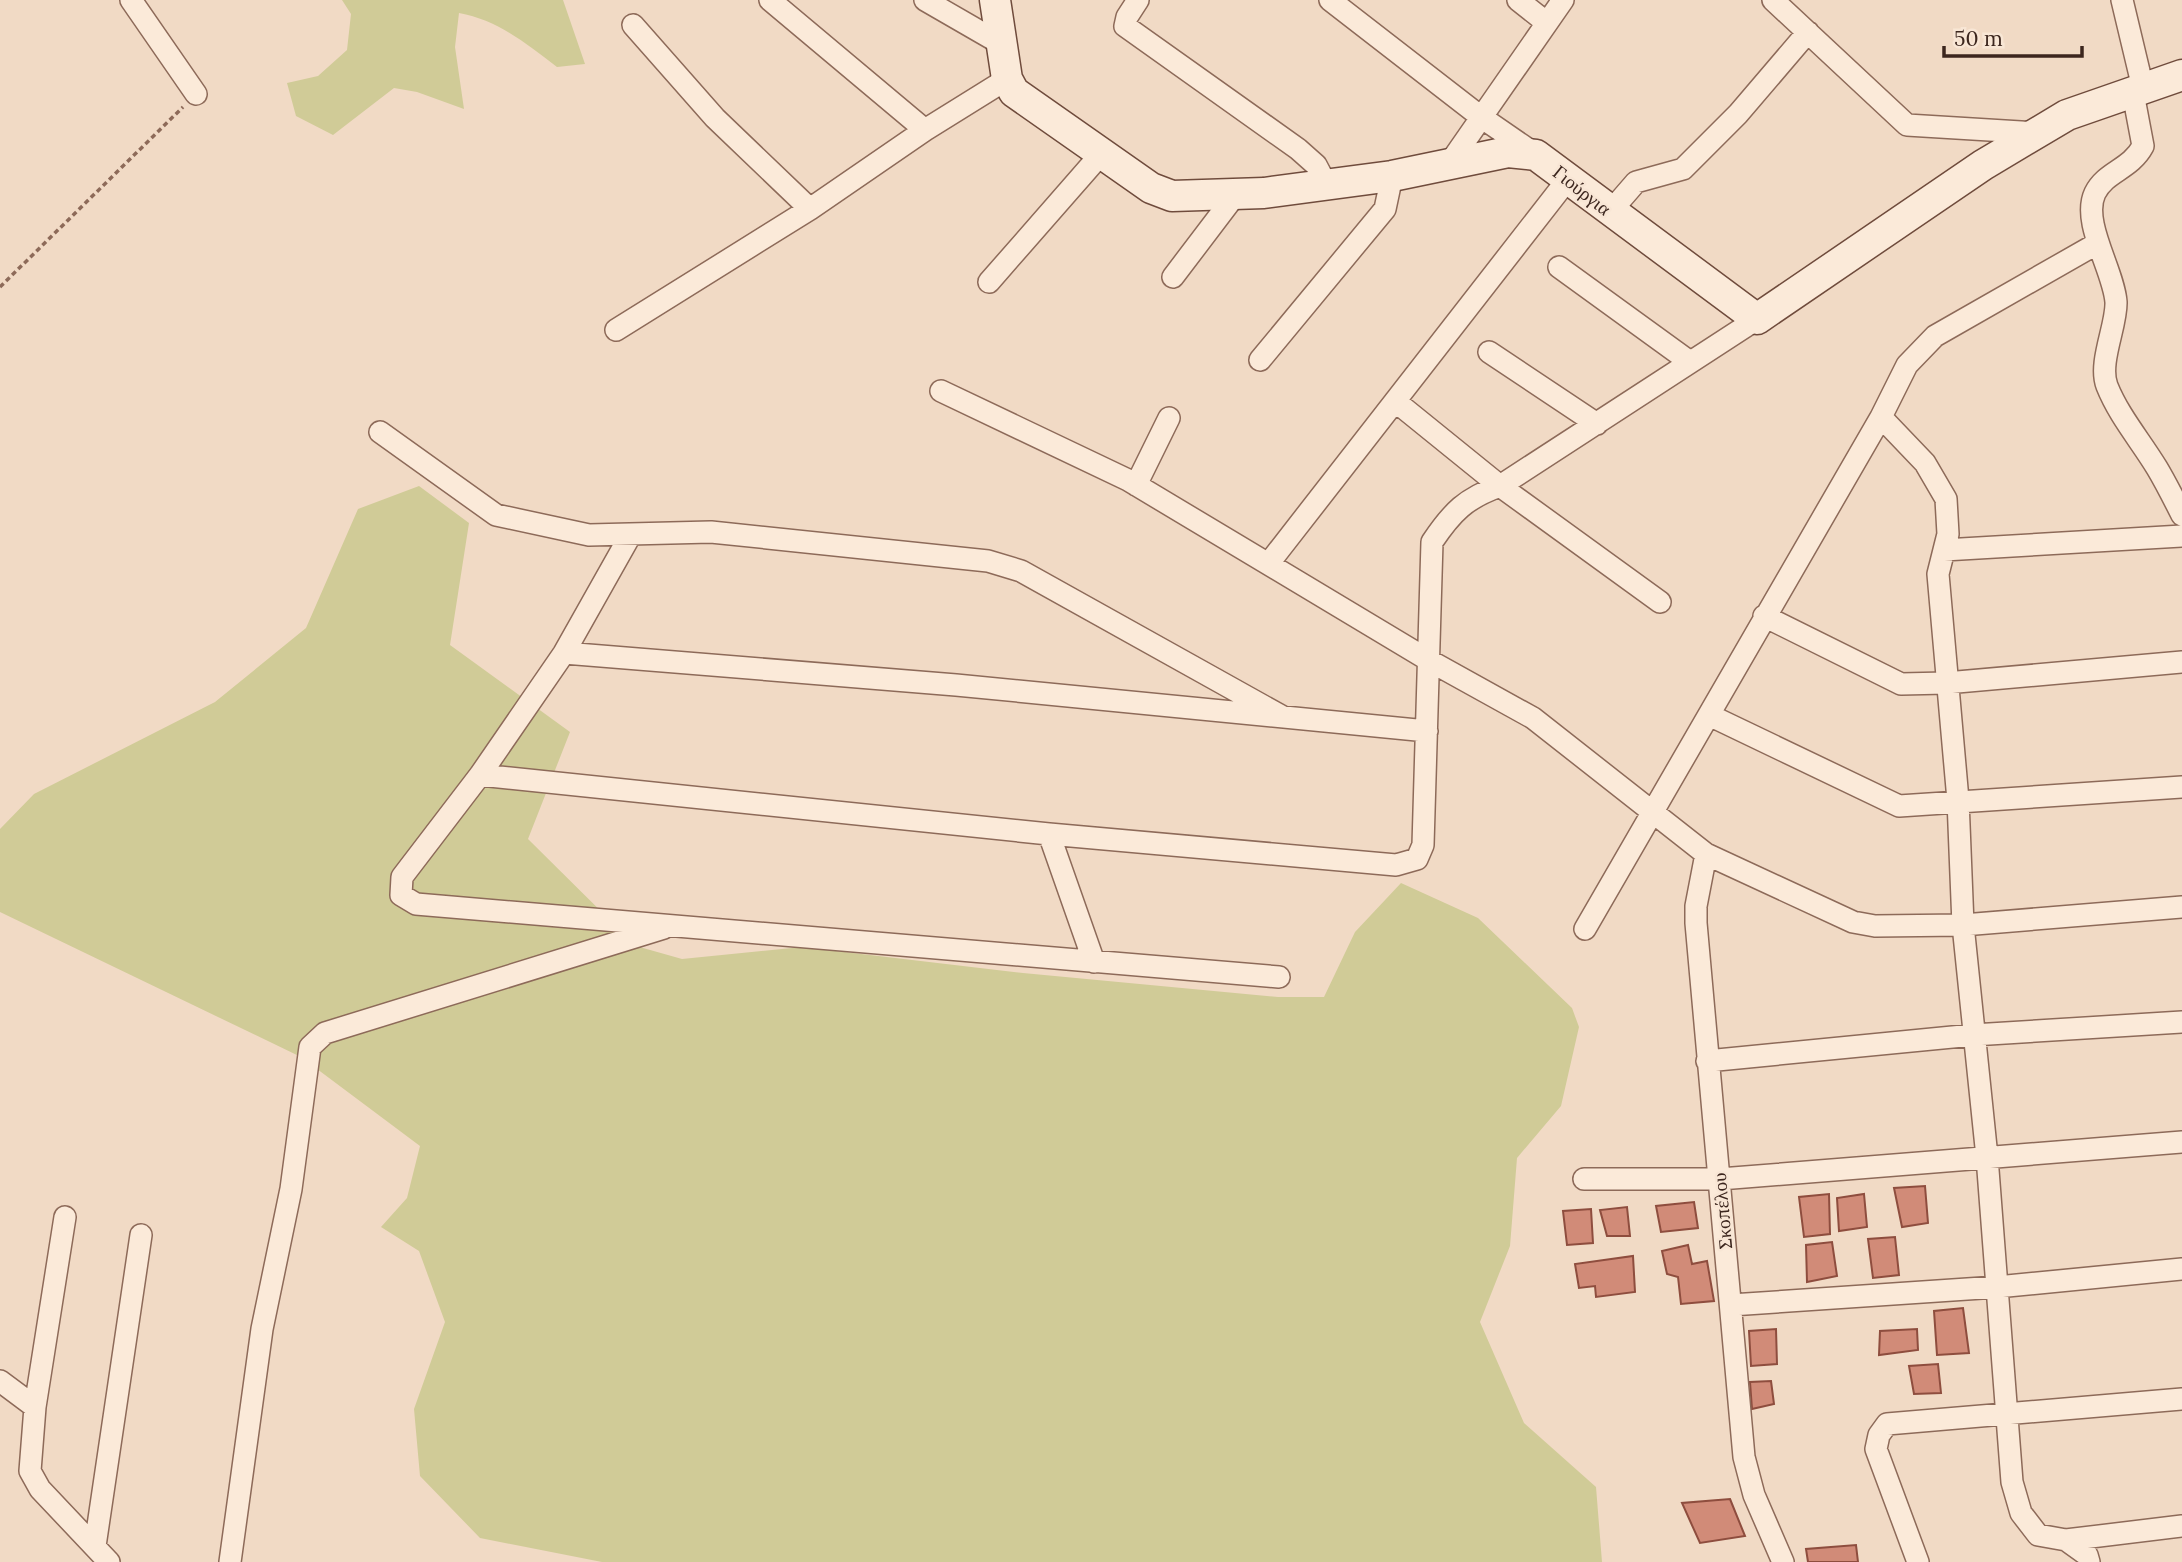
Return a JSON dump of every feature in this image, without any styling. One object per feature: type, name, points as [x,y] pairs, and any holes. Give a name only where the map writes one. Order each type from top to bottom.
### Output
[{"type":"street","points":[[131,0],[196,94]]},
{"type":"street","points":[[770,0],[925,130]]},
{"type":"street","points":[[925,0],[1003,45]]},
{"type":"street","points":[[616,330],[810,209],[925,130],[1007,79],[995,0]]},
{"type":"street","points":[[1138,0],[1127,17],[1125,26],[1298,149],[1316,165],[1326,184]]},
{"type":"street","points":[[1330,0],[1481,117],[1536,155]]},
{"type":"street","points":[[1518,0],[1547,23]]},
{"type":"street","points":[[1449,164],[1563,0]]},
{"type":"street","points":[[1773,0],[1907,125],[2038,133]]},
{"type":"street","points":[[2122,0],[2138,90],[2143,146],[2135,161],[2104,180],[2094,195],[2092,206],[2098,243],[2116,302],[2106,382],[2120,414],[2157,469],[2182,515]]},
{"type":"street","points":[[633,25],[715,117],[810,209]]},
{"type":"street","points":[[1610,212],[1636,182],[1683,169],[1738,114],[1808,32]]},
{"type":"street","points":[[480,775],[1049,834],[1396,865],[1417,859],[1423,845],[1432,542],[1450,514],[1484,492],[1500,486],[1597,424],[1983,165],[2067,116],[2182,75]]},
{"type":"street","name":"Γιούργια","points":[[1007,79],[1014,92],[1101,154],[1151,188],[1172,196],[1236,194],[1392,176],[1508,152],[1536,155],[1757,319]]},
{"type":"street","points":[[989,282],[1101,154]]},
{"type":"street","points":[[1259,360],[1385,209],[1392,176]]},
{"type":"street","points":[[1269,563],[1568,179]]},
{"type":"street","points":[[1173,277],[1236,194]]},
{"type":"street","points":[[1585,929],[1881,417],[1907,365],[1935,336],[2098,243]]},
{"type":"street","points":[[1559,267],[1690,362]]},
{"type":"street","points":[[1489,352],[1597,424]]},
{"type":"street","points":[[941,391],[1136,485],[1430,661],[1533,718],[1706,854],[1853,922],[1875,926],[1963,925],[2182,907]]},
{"type":"street","points":[[1395,401],[1500,486],[1660,602]]},
{"type":"street","points":[[1881,417],[1925,463],[1946,499],[1948,534],[1938,574],[1958,800],[1963,925],[1987,1157],[2012,1482],[2021,1513],[2038,1535],[2066,1540],[2182,1526]]},
{"type":"street","points":[[1136,485],[1169,418]]},
{"type":"street","points":[[380,432],[496,514],[589,535],[710,532],[988,561],[1021,571],[1283,717]]},
{"type":"street","points":[[631,534],[564,653],[480,775],[402,877],[401,895],[416,904],[1279,978]]},
{"type":"street","points":[[1944,550],[2182,536]]},
{"type":"street","points":[[1764,617],[1901,684],[1946,683],[2182,662]]},
{"type":"street","points":[[564,653],[956,685],[1427,731]]},
{"type":"street","points":[[1709,715],[1899,806],[2182,787]]},
{"type":"street","points":[[1049,834],[1094,962]]},
{"type":"street","name":"Σκοπέλου","points":[[1706,854],[1696,906],[1707,1061],[1744,1457],[1754,1495],[1783,1562]]},
{"type":"street","points":[[230,1562],[262,1329],[290,1189],[310,1046],[324,1033],[675,925]]},
{"type":"street","points":[[1707,1061],[1973,1035],[2182,1022]]},
{"type":"street","points":[[1584,1179],[1720,1179],[2182,1142]]},
{"type":"street","points":[[65,1217],[35,1407],[30,1471],[40,1489],[102,1554]]},
{"type":"street","points":[[102,1554],[141,1236]]},
{"type":"street","points":[[1731,1305],[1997,1287],[2182,1269]]},
{"type":"street","points":[[0,1381],[35,1407]]},
{"type":"street","points":[[1918,1562],[1876,1449],[1879,1435],[1887,1424],[2182,1399]]},
{"type":"street","points":[[2066,1540],[2087,1555],[2089,1562]]},
{"type":"path","points":[[0,287],[196,94]]},
{"type":"shaded area","points":[[342,0],[563,0],[585,64],[557,67],[499,27],[459,13],[455,47],[464,109],[417,92],[394,88],[333,135],[296,116],[287,83],[318,76],[347,50],[351,14]]},
{"type":"shaded area","points":[[419,486],[469,523],[450,645],[570,732],[528,839],[636,946],[682,959],[802,947],[1023,973],[1278,997],[1324,997],[1355,932],[1401,883],[1478,918],[1572,1008],[1579,1027],[1561,1106],[1517,1158],[1510,1246],[1480,1322],[1524,1423],[1596,1487],[1602,1562],[602,1562],[480,1538],[420,1476],[414,1409],[445,1322],[419,1251],[381,1227],[407,1198],[420,1146],[301,1057],[0,912],[0,829],[34,794],[215,702],[306,628],[358,509]]},
{"type":"building","points":[[1925,1186],[1928,1223],[1902,1227],[1894,1188]]},
{"type":"building","points":[[1829,1194],[1830,1234],[1804,1237],[1799,1197]]},
{"type":"building","points":[[1864,1194],[1867,1227],[1839,1231],[1837,1198]]},
{"type":"building","points":[[1694,1202],[1698,1228],[1661,1232],[1656,1206]]},
{"type":"building","points":[[1627,1207],[1630,1236],[1607,1236],[1600,1210]]},
{"type":"building","points":[[1591,1209],[1593,1243],[1567,1245],[1563,1211]]},
{"type":"building","points":[[1895,1237],[1899,1275],[1873,1278],[1868,1239]]},
{"type":"building","points":[[1832,1242],[1837,1276],[1807,1282],[1806,1245]]},
{"type":"building","points":[[1688,1245],[1692,1264],[1707,1261],[1714,1301],[1681,1304],[1678,1277],[1667,1274],[1662,1251]]},
{"type":"building","points":[[1633,1256],[1635,1292],[1596,1297],[1595,1286],[1579,1288],[1575,1264]]},
{"type":"building","points":[[1963,1308],[1969,1353],[1937,1355],[1934,1311]]},
{"type":"building","points":[[1776,1329],[1777,1364],[1751,1366],[1749,1331]]},
{"type":"building","points":[[1917,1329],[1918,1350],[1879,1355],[1880,1331]]},
{"type":"building","points":[[1938,1364],[1941,1393],[1914,1394],[1909,1366]]},
{"type":"building","points":[[1771,1381],[1774,1404],[1752,1409],[1750,1382]]},
{"type":"building","points":[[1730,1499],[1745,1536],[1700,1543],[1682,1503]]},
{"type":"building","points":[[1856,1545],[1858,1562],[1808,1562],[1806,1549]]}]
